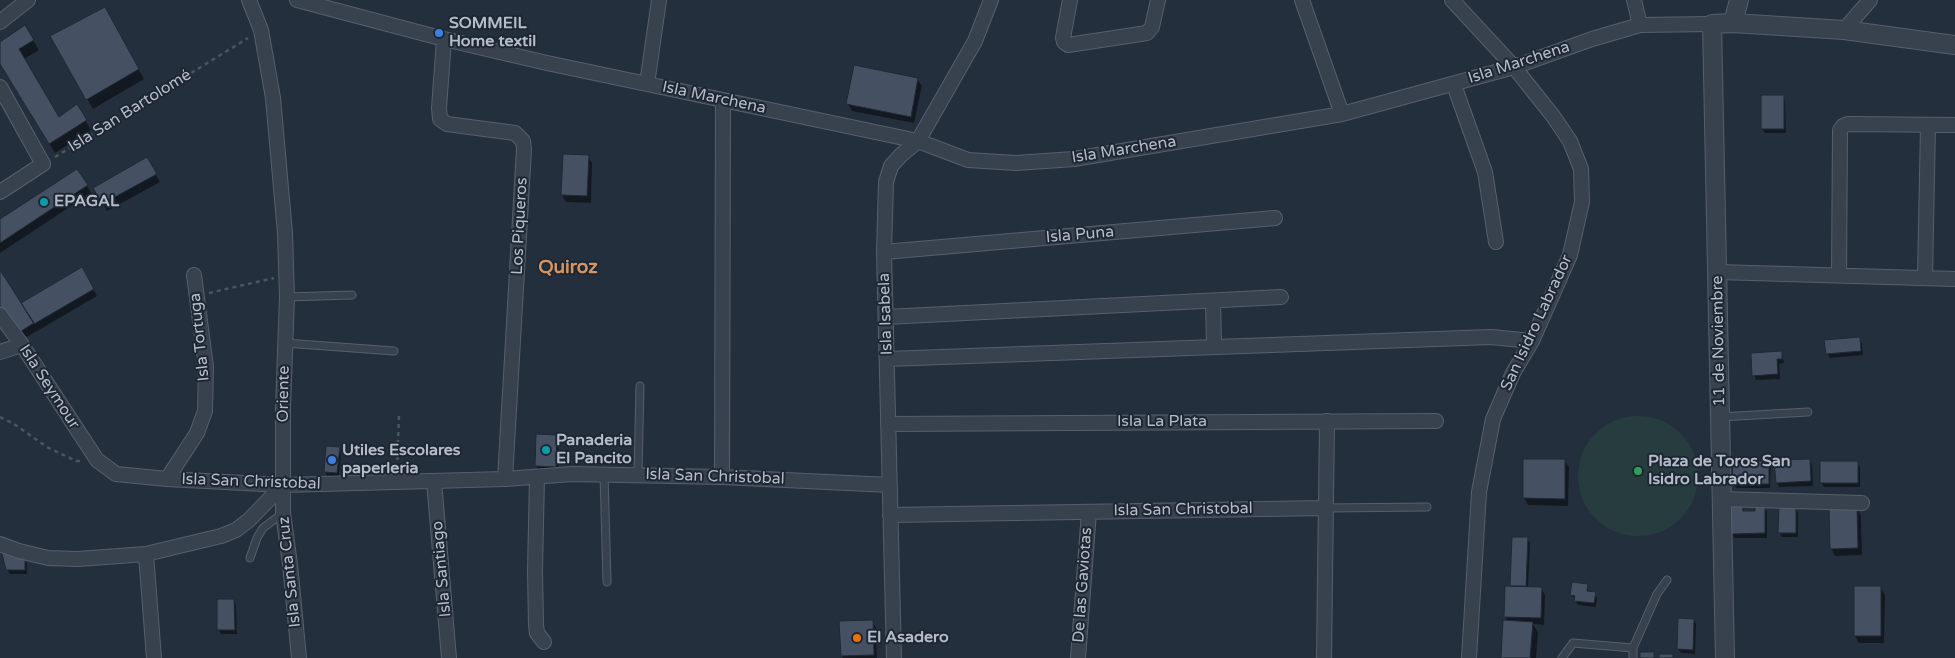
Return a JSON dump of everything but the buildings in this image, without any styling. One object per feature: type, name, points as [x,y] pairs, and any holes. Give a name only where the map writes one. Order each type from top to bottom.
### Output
[{"type":"street","points":[[0,22],[28,0]]},
{"type":"street","name":"Oriente","points":[[249,0],[261,30],[273,98],[285,233],[287,298],[284,485]]},
{"type":"street","name":"Isla Marchena","points":[[297,0],[444,39],[918,141],[968,160],[1016,164],[1074,159],[1342,114],[1454,85],[1640,25],[1733,23],[1844,30],[1955,45]]},
{"type":"street","points":[[647,84],[659,0]]},
{"type":"street","name":"Isla Isabela","points":[[894,658],[884,252],[886,182],[891,166],[918,141],[975,41],[991,0]]},
{"type":"street","points":[[1070,0],[1063,38],[1064,42],[1068,45],[1147,33],[1152,28],[1158,0]]},
{"type":"street","points":[[1302,0],[1342,114]]},
{"type":"street","name":"San Isidro Labrador","points":[[1452,0],[1514,67],[1553,116],[1570,141],[1581,169],[1582,202],[1570,255],[1532,340],[1513,373],[1493,419],[1479,492],[1469,658]]},
{"type":"street","points":[[1634,0],[1640,25]]},
{"type":"street","points":[[1733,23],[1739,0]]},
{"type":"street","points":[[1844,30],[1870,0]]},
{"type":"street","name":"11 de Noviembre","points":[[1712,24],[1725,658]]},
{"type":"street","name":"Los Piqueros","points":[[444,39],[439,108],[440,119],[447,124],[515,133],[523,141],[505,479]]},
{"type":"street","points":[[1454,85],[1485,172],[1496,242]]},
{"type":"street","points":[[0,87],[43,164],[0,192]]},
{"type":"street","points":[[722,477],[723,100]]},
{"type":"street","points":[[1839,275],[1840,130],[1843,126],[1848,124],[1955,125]]},
{"type":"street","points":[[1925,277],[1928,126]]},
{"type":"street","name":"Isla Puna","points":[[884,252],[1275,218]]},
{"type":"street","points":[[1718,272],[1955,278]]},
{"type":"street","name":"Isla Tortuga","points":[[167,479],[197,433],[205,411],[206,367],[194,275]]},
{"type":"street","points":[[886,317],[1281,297]]},
{"type":"street","points":[[1213,301],[1214,346]]},
{"type":"street","name":"Isla Seymour","points":[[0,315],[22,345],[97,460]]},
{"type":"street","points":[[887,360],[1214,346],[1491,337],[1532,340]]},
{"type":"street","points":[[0,352],[22,345]]},
{"type":"street","points":[[1324,658],[1328,421]]},
{"type":"street","name":"Isla La Plata","points":[[888,424],[1436,421]]},
{"type":"street","name":"Isla San Christobal","points":[[97,460],[116,474],[167,479],[284,485],[638,474],[890,485]]},
{"type":"street","points":[[537,477],[536,625],[537,633],[544,642]]},
{"type":"street","name":"Isla Santiago","points":[[434,481],[449,658]]},
{"type":"street","points":[[0,544],[19,552],[48,558],[78,560],[146,554],[221,536],[236,530],[249,520],[284,485]]},
{"type":"street","name":"Isla Santa Cruz","points":[[284,485],[283,513],[299,658]]},
{"type":"street","points":[[1721,499],[1862,503]]},
{"type":"street","name":"Isla San Christobal","points":[[890,515],[1326,508]]},
{"type":"street","name":"De las Gaviotas","points":[[1078,658],[1089,512]]},
{"type":"street","points":[[146,554],[154,658]]},
{"type":"lane","points":[[287,298],[352,295]]},
{"type":"lane","points":[[285,343],[394,351]]},
{"type":"lane","points":[[638,474],[640,386]]},
{"type":"lane","points":[[1720,417],[1808,412]]},
{"type":"lane","points":[[604,474],[607,582]]},
{"type":"lane","points":[[1326,508],[1428,507]]},
{"type":"lane","points":[[250,558],[257,538],[263,528],[283,513]]},
{"type":"lane","points":[[1633,658],[1634,648],[1657,594],[1667,580]]},
{"type":"lane","points":[[1562,658],[1573,643],[1634,648]]},
{"type":"path","name":"Isla San Bartolomé","points":[[43,164],[261,30]]},
{"type":"path","points":[[196,296],[285,275]]},
{"type":"path","points":[[396,482],[399,415]]},
{"type":"path","points":[[0,417],[14,424],[47,447],[76,461],[97,460]]},
{"type":"green space","name":"Plaza de Toros San Isidro Labrador","points":[[1638,416],[1661,421],[1671,426],[1680,434],[1688,443],[1693,453],[1698,476],[1693,499],[1688,509],[1680,518],[1671,526],[1661,531],[1638,536],[1615,531],[1605,526],[1596,518],[1588,509],[1583,499],[1578,476],[1583,453],[1588,443],[1596,434],[1605,426],[1615,421]]},
{"type":"place","name":"SOMMEIL Home textil","points":[[439,33]]},
{"type":"place","name":"EPAGAL","points":[[44,202]]},
{"type":"place","name":"Panaderia El Pancito","points":[[546,450]]},
{"type":"place","name":"Utiles Escolares paperleria","points":[[332,460]]},
{"type":"place","name":"Plaza de Toros San Isidro Labrador","points":[[1638,471]]},
{"type":"place","name":"El Asadero","points":[[857,638]]},
{"type":"district","name":"Quiroz","points":[[568,268]]}]
